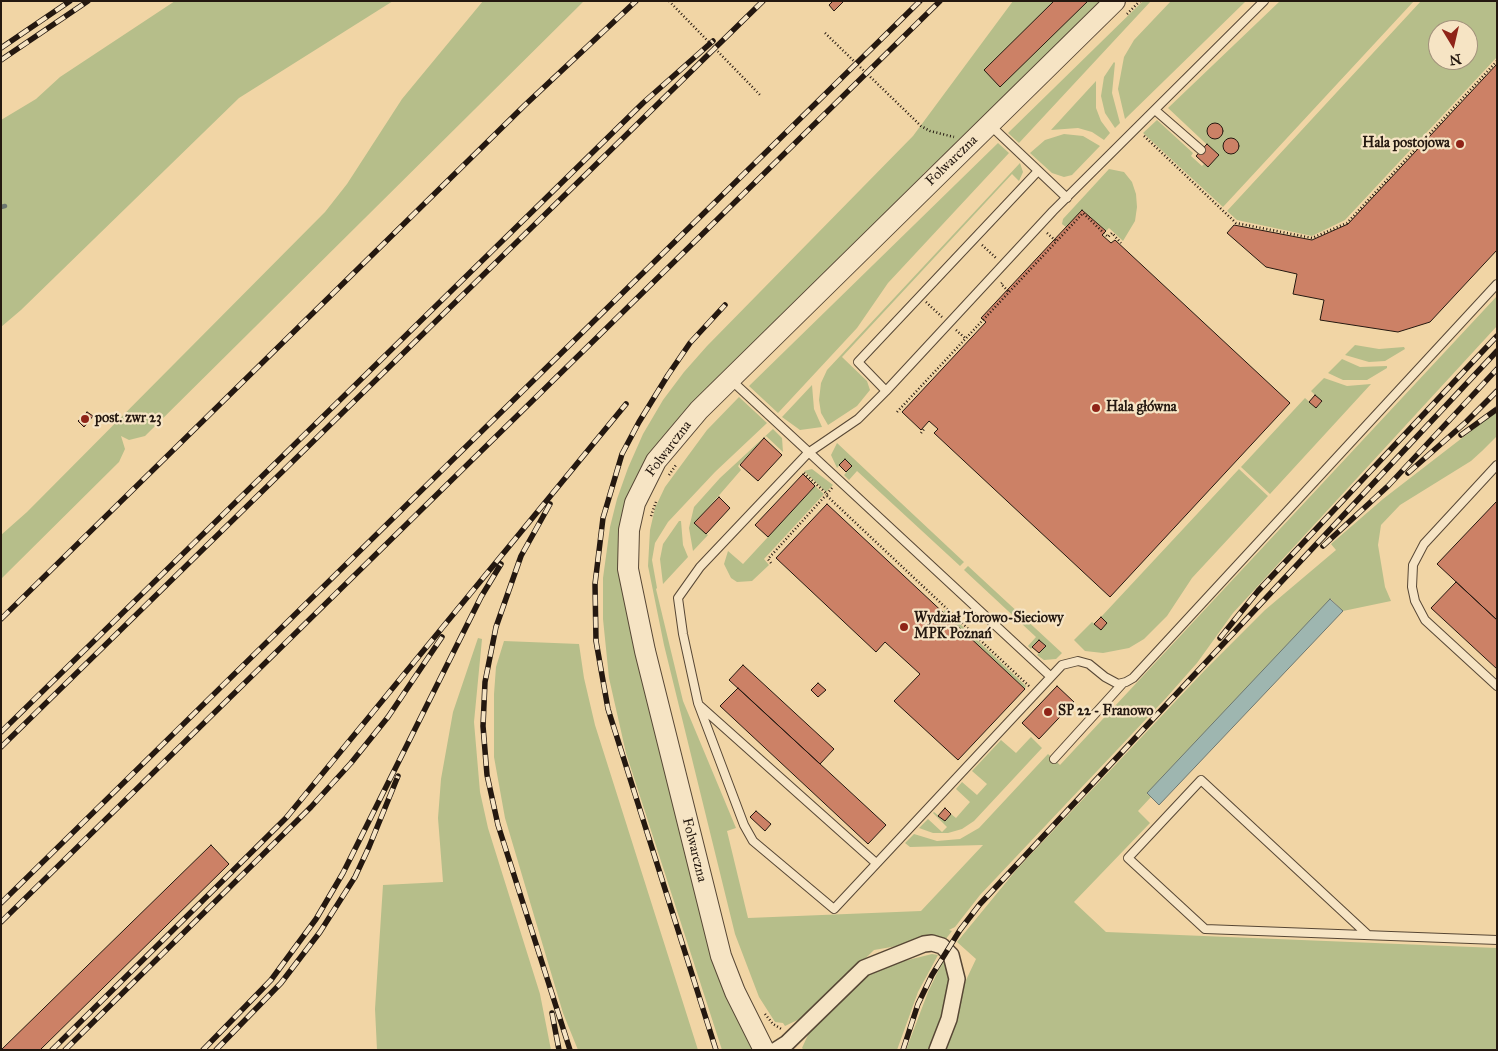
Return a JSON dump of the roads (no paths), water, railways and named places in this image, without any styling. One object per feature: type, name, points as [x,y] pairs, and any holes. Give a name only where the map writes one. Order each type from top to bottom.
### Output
[{"type":"street","name":"Folwarczna","points":[[779,1046],[735,992],[721,956],[629,579],[627,557],[631,518],[646,479],[664,452],[729,378],[989,124],[1121,10]]},
{"type":"street","points":[[779,1046],[864,968],[932,943],[942,946],[949,952],[953,960],[957,979],[948,1019],[937,1050]]},
{"type":"lane","points":[[1123,684],[1108,680],[1090,664],[1078,661],[1062,665],[834,909],[752,841],[744,825],[698,703],[683,634],[678,598],[700,567],[808,453],[858,419],[1067,198],[1264,1]]},
{"type":"lane","points":[[1155,110],[1201,150]]},
{"type":"lane","points":[[989,124],[1067,198]]},
{"type":"lane","points":[[886,391],[858,362],[1038,172]]},
{"type":"lane","points":[[1054,759],[1123,684],[1133,678],[1497,284]]},
{"type":"lane","points":[[729,378],[1050,676]]},
{"type":"lane","points":[[1497,465],[1424,544],[1413,565],[1412,587],[1415,601],[1425,620],[1497,686]]},
{"type":"lane","points":[[698,703],[876,863]]},
{"type":"lane","points":[[1368,935],[1201,780],[1128,858],[1205,929],[1497,940]]},
{"type":"water","points":[[1330,599],[1343,611],[1159,805],[1147,793]]},
{"type":"waterway","points":[[1,207],[5,206]]},
{"type":"railway","points":[[1,48],[70,1]]},
{"type":"railway","points":[[1,60],[88,1]]},
{"type":"railway","points":[[1,619],[525,105],[636,1]]},
{"type":"railway","points":[[1,747],[763,1]]},
{"type":"railway","points":[[1,903],[920,1]]},
{"type":"railway","points":[[1,922],[940,1]]},
{"type":"railway","points":[[1,732],[643,103],[713,41]]},
{"type":"railway","points":[[716,1050],[608,709],[596,641],[595,584],[603,518],[622,454],[639,422],[690,343],[725,305]]},
{"type":"railway","points":[[1220,638],[1258,591],[1497,336]]},
{"type":"railway","points":[[903,1050],[918,1004],[932,975],[960,930],[980,904],[1497,351]]},
{"type":"railway","points":[[1323,546],[1388,486],[1497,369]]},
{"type":"railway","points":[[1408,473],[1466,422],[1497,391]]},
{"type":"railway","points":[[52,1050],[286,818],[626,404]]},
{"type":"railway","points":[[1461,435],[1497,409]]},
{"type":"railway","points":[[550,504],[521,556],[496,627],[485,682],[483,726],[487,775],[498,825],[570,1050]]},
{"type":"railway","points":[[203,1050],[271,980],[316,919],[343,873],[481,597],[501,564]]},
{"type":"railway","points":[[65,1050],[311,807],[351,763],[388,717],[442,637]]},
{"type":"railway","points":[[216,1050],[281,983],[320,932],[355,877],[398,776]]},
{"type":"railway","points":[[552,1013],[559,1050]]},
{"type":"place","name":"Hala postojowa","points":[[1460,144]]},
{"type":"place","name":"Hala główna","points":[[1096,408]]},
{"type":"place","name":"post. zwr 23","points":[[85,419]]},
{"type":"place","name":"Wydział Torowo-Sieciowy MPK Poznań","points":[[904,627]]},
{"type":"place","name":"SP 22 - Franowo","points":[[1048,712]]}]
